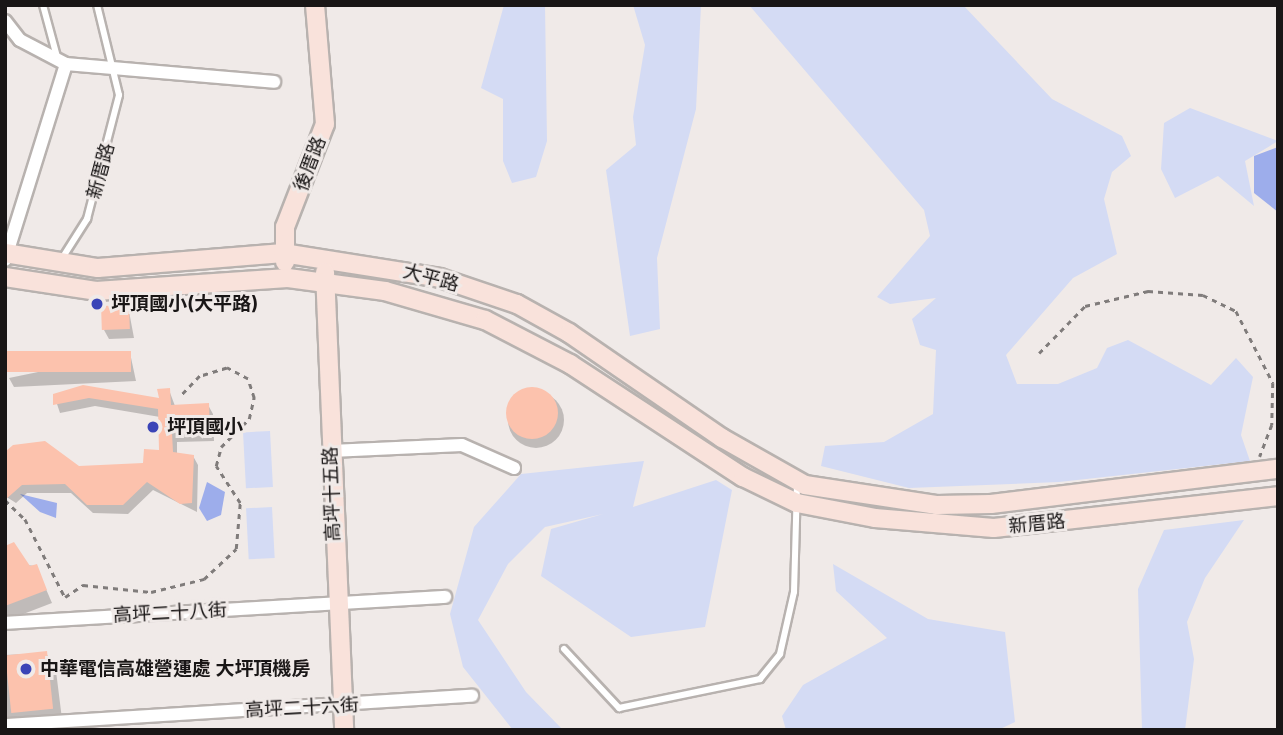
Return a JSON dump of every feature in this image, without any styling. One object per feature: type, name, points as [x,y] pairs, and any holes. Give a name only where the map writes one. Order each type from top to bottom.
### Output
[{"type":"street","name":"後厝路","points":[[288,278],[283,253],[285,228],[325,124],[326,82],[315,5]]},
{"type":"street","points":[[5,21],[20,40],[61,61],[274,82]]},
{"type":"street","points":[[6,256],[61,61]]},
{"type":"street","name":"大平路","points":[[6,256],[58,265],[98,268],[283,253],[440,278],[517,304],[801,483]]},
{"type":"street","name":"高坪十五路","points":[[324,258],[335,604],[344,730]]},
{"type":"street","name":"大平路","points":[[5,277],[96,291],[288,278],[385,291],[485,320],[570,364],[743,477],[797,503]]},
{"type":"street","points":[[331,451],[462,445],[514,467]]},
{"type":"street","name":"新厝路","points":[[801,483],[950,505],[1253,474],[1278,469]]},
{"type":"street","name":"新厝路","points":[[797,503],[941,527],[994,528],[1278,496]]},
{"type":"street","name":"高坪二十八街","points":[[5,623],[445,597]]},
{"type":"street","name":"高坪二十六街","points":[[5,725],[472,696]]},
{"type":"lane","points":[[43,5],[61,61]]},
{"type":"lane","name":"新厝路","points":[[58,265],[88,219],[107,158],[119,95],[116,68],[97,5]]},
{"type":"lane","points":[[564,649],[619,708],[760,679],[780,654],[794,592],[797,503],[801,483]]},
{"type":"path","points":[[1039,353],[1085,306],[1148,291],[1203,295],[1236,311],[1273,383],[1272,425],[1253,474]]},
{"type":"path","points":[[5,500],[25,519],[65,597],[83,585],[151,592],[204,579],[236,549],[240,503],[216,466],[221,447],[249,419],[254,398],[248,379],[227,368],[200,376],[180,397]]},
{"type":"shaded area","points":[[504,5],[545,5],[547,141],[536,177],[512,183],[503,161],[503,99],[481,88]]},
{"type":"shaded area","points":[[633,5],[701,5],[696,109],[657,258],[660,329],[630,336],[606,170],[636,145],[633,117],[645,45]]},
{"type":"shaded area","points":[[749,5],[963,5],[1052,99],[1122,136],[1131,156],[1112,172],[1104,199],[1117,254],[1073,278],[1006,355],[1017,384],[1058,384],[1097,368],[1107,348],[1128,340],[1211,385],[1236,358],[1253,377],[1241,435],[1250,461],[1059,482],[909,488],[821,466],[825,446],[884,442],[933,414],[936,350],[920,345],[912,319],[936,298],[890,304],[877,297],[930,236],[924,210]]},
{"type":"shaded area","points":[[1190,108],[1278,141],[1245,161],[1254,206],[1218,176],[1175,198],[1161,169],[1164,123]]},
{"type":"shaded area","points":[[270,431],[273,487],[246,488],[243,432]]},
{"type":"shaded area","points":[[644,461],[633,507],[716,480],[732,490],[705,627],[631,637],[541,576],[551,529],[603,514],[545,527],[508,564],[478,620],[526,692],[563,730],[513,730],[463,667],[450,614],[474,527],[521,474]]},
{"type":"shaded area","points":[[272,507],[275,558],[249,559],[246,508]]},
{"type":"shaded area","points":[[1244,520],[1205,578],[1187,622],[1194,659],[1185,730],[1142,730],[1138,589],[1164,530]]},
{"type":"shaded area","points":[[833,564],[928,619],[1005,632],[1015,722],[998,730],[786,730],[782,716],[803,685],[887,638],[836,591]]},
{"type":"water","points":[[1278,147],[1278,212],[1254,193],[1254,156]]},
{"type":"water","points":[[207,482],[225,492],[221,515],[207,521],[199,508]]},
{"type":"water","points":[[20,494],[57,503],[56,518],[40,512]]},
{"type":"building","points":[[129,305],[130,329],[102,330],[101,306]]},
{"type":"building","points":[[6,351],[131,351],[131,372],[6,372]]},
{"type":"building","points":[[83,385],[159,398],[157,389],[170,388],[171,405],[209,403],[210,432],[172,433],[173,452],[194,455],[192,503],[180,504],[147,482],[123,505],[87,505],[65,484],[22,485],[5,500],[5,452],[13,445],[45,441],[79,466],[143,463],[144,449],[159,450],[158,409],[89,398],[53,405],[53,394]]},
{"type":"building","points":[[532,387],[542,389],[550,395],[556,403],[556,423],[550,431],[542,437],[532,439],[522,437],[514,431],[508,423],[506,413],[508,403],[514,395],[522,389]]},
{"type":"building","points":[[14,542],[30,566],[37,564],[47,590],[5,606],[5,546]]},
{"type":"building","name":"中華電信高雄營運處 大坪頂機房","points":[[47,651],[53,709],[11,713],[5,655]]},
{"type":"place","name":"坪頂國小(大平路)","points":[[97,304]]},
{"type":"place","name":"坪頂國小","points":[[153,427]]},
{"type":"place","name":"中華電信高雄營運處 大坪頂機房","points":[[26,669]]}]
